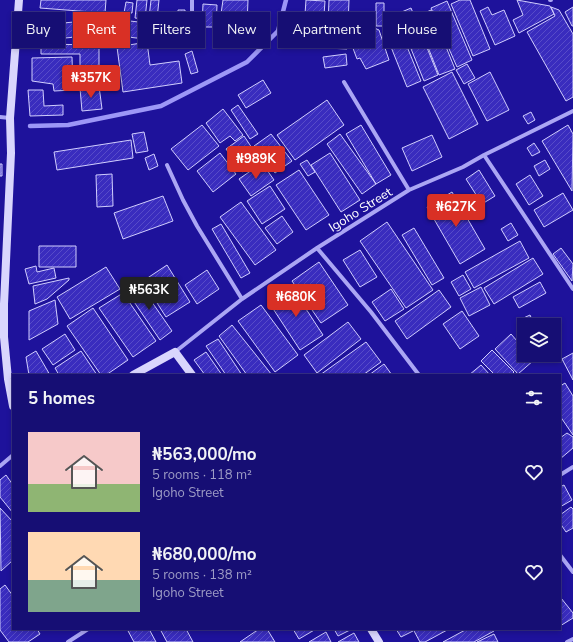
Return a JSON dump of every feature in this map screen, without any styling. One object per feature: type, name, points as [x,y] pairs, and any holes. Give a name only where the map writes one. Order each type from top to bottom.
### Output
[{"type":"street","points":[[12,401],[8,379],[4,337],[2,275],[11,153],[10,118],[19,0]]},
{"type":"street","points":[[192,0],[192,12]]},
{"type":"street","points":[[344,82],[409,190]]},
{"type":"street","name":"Igoho Street","points":[[175,352],[242,299],[317,248],[409,190],[463,167],[573,111]]},
{"type":"street","points":[[0,117],[10,118]]},
{"type":"street","points":[[484,155],[573,289]]},
{"type":"street","points":[[167,165],[197,226],[242,299]]},
{"type":"street","points":[[317,248],[371,312],[418,374]]},
{"type":"street","points":[[136,374],[175,352],[191,374]]},
{"type":"street","points":[[0,466],[12,456]]},
{"type":"street","points":[[561,474],[573,467]]},
{"type":"street","points":[[561,556],[573,572]]},
{"type":"street","points":[[68,642],[86,630]]},
{"type":"street","points":[[372,630],[379,642]]},
{"type":"street","points":[[567,642],[573,639]]},
{"type":"building","points":[[41,0],[106,0],[105,12],[40,8]]},
{"type":"building","points":[[137,0],[147,0],[146,12],[138,12],[138,18],[135,18]]},
{"type":"building","points":[[151,0],[159,0],[158,12],[150,12]]},
{"type":"building","points":[[223,0],[248,0],[248,12],[221,12]]},
{"type":"building","points":[[306,0],[325,1],[324,12],[305,12]]},
{"type":"building","points":[[329,0],[349,0],[349,12],[328,12]]},
{"type":"building","points":[[460,0],[470,0],[490,49],[473,56],[451,4]]},
{"type":"building","points":[[517,0],[550,6],[554,14],[519,33],[513,20],[523,15]]},
{"type":"building","points":[[447,1],[472,60],[457,67],[449,48],[451,48],[451,12],[433,12],[431,8]]},
{"type":"building","points":[[126,2],[133,3],[132,13],[124,12]]},
{"type":"building","points":[[376,3],[384,3],[383,26],[376,26]]},
{"type":"building","points":[[203,4],[217,5],[217,12],[213,12],[213,27],[205,27],[205,12],[203,12]]},
{"type":"building","points":[[488,7],[492,15],[504,10],[515,36],[495,45],[480,11]]},
{"type":"building","points":[[551,7],[559,10],[573,34],[573,97],[566,101],[527,32],[555,16]]},
{"type":"building","points":[[573,7],[573,26],[572,26],[565,12]]},
{"type":"building","points":[[411,8],[413,12],[402,12]]},
{"type":"building","points":[[178,10],[185,10],[185,12],[178,12]]},
{"type":"building","points":[[130,21],[138,22],[138,38],[130,37]]},
{"type":"building","points":[[73,22],[73,37],[65,38],[65,23]]},
{"type":"building","points":[[375,28],[379,30],[383,42],[383,48],[385,48],[389,60],[366,69],[360,58],[357,59],[353,48],[375,48]]},
{"type":"building","points":[[65,44],[73,45],[73,48],[99,48],[99,83],[80,83],[80,54],[41,54],[41,48],[65,48]]},
{"type":"building","points":[[138,44],[138,48],[148,48],[150,65],[179,61],[182,83],[123,92],[117,48],[130,48],[130,45]]},
{"type":"building","points":[[327,48],[347,48],[347,49]]},
{"type":"building","points":[[391,48],[408,48],[421,81],[407,87]]},
{"type":"building","points":[[411,48],[427,48],[438,75],[424,81]]},
{"type":"building","points":[[428,48],[446,48],[455,69],[439,75]]},
{"type":"building","points":[[192,51],[198,72],[191,74],[185,54]]},
{"type":"building","points":[[346,54],[347,65],[325,68],[323,57]]},
{"type":"building","points":[[72,57],[73,90],[54,91],[53,84],[32,81],[32,58]]},
{"type":"building","points":[[467,64],[475,78],[464,84],[456,70]]},
{"type":"building","points":[[452,72],[478,124],[449,139],[423,87]]},
{"type":"building","points":[[490,72],[509,110],[487,121],[468,84]]},
{"type":"building","points":[[263,80],[271,93],[246,108],[238,95]]},
{"type":"building","points":[[99,86],[102,109],[82,111],[80,88]]},
{"type":"building","points":[[28,90],[43,90],[44,106],[63,105],[63,115],[30,116]]},
{"type":"building","points":[[327,100],[344,125],[295,160],[277,135]]},
{"type":"building","points":[[238,105],[258,134],[250,139],[231,110]]},
{"type":"building","points":[[223,109],[243,135],[235,141],[230,136],[220,143],[206,123]]},
{"type":"building","points":[[531,112],[535,120],[528,124],[523,116]]},
{"type":"building","points":[[202,125],[219,146],[188,170],[171,149]]},
{"type":"building","points":[[361,125],[391,175],[376,184],[346,134]]},
{"type":"building","points":[[568,125],[573,134],[572,191],[542,141]]},
{"type":"building","points":[[144,132],[148,151],[136,153],[132,134]]},
{"type":"building","points":[[271,134],[292,161],[275,173],[254,146]]},
{"type":"building","points":[[340,134],[376,184],[362,194],[327,144]]},
{"type":"building","points":[[432,135],[442,157],[412,171],[402,148]]},
{"type":"building","points":[[244,136],[260,160],[242,172],[226,149]]},
{"type":"building","points":[[131,140],[133,158],[57,170],[54,152]]},
{"type":"building","points":[[534,143],[540,152],[532,156],[527,148]]},
{"type":"building","points":[[220,153],[236,174],[213,192],[197,171]]},
{"type":"building","points":[[330,153],[360,200],[341,212],[311,165]]},
{"type":"building","points":[[154,154],[158,166],[149,170],[145,158]]},
{"type":"building","points":[[307,160],[315,172],[308,176],[300,164]]},
{"type":"building","points":[[545,160],[550,169],[539,176],[534,166]]},
{"type":"building","points":[[262,163],[274,180],[251,196],[239,179]]},
{"type":"building","points":[[0,164],[2,164],[2,176],[0,176]]},
{"type":"building","points":[[299,170],[329,215],[306,230],[276,185]]},
{"type":"building","points":[[479,170],[495,196],[482,204],[466,179]]},
{"type":"building","points":[[112,174],[113,206],[97,207],[96,175]]},
{"type":"building","points":[[530,175],[543,196],[529,205],[516,184]]},
{"type":"building","points":[[270,186],[285,209],[262,224],[247,201]]},
{"type":"building","points":[[452,192],[485,249],[460,264],[427,207]]},
{"type":"building","points":[[563,193],[573,210],[544,227],[534,210]]},
{"type":"building","points":[[163,196],[173,221],[123,239],[114,213]]},
{"type":"building","points":[[241,202],[276,250],[255,265],[220,217]]},
{"type":"building","points":[[282,216],[293,232],[277,244],[265,228]]},
{"type":"building","points":[[387,222],[433,290],[406,308],[360,241]]},
{"type":"building","points":[[511,223],[518,235],[508,241],[501,229]]},
{"type":"building","points":[[221,224],[250,273],[241,278],[212,229]]},
{"type":"building","points":[[414,228],[444,278],[432,285],[402,235]]},
{"type":"building","points":[[520,241],[529,258],[474,288],[465,272]]},
{"type":"building","points":[[39,246],[76,246],[76,267],[39,267]]},
{"type":"building","points":[[561,248],[573,264],[572,281],[553,254]]},
{"type":"building","points":[[360,250],[377,277],[360,287],[343,260]]},
{"type":"building","points":[[533,258],[543,274],[494,304],[484,288]]},
{"type":"building","points":[[319,262],[348,305],[321,323],[292,281]]},
{"type":"building","points":[[167,265],[190,302],[166,317],[143,281]]},
{"type":"building","points":[[36,266],[37,272],[54,268],[56,278],[29,284],[25,269]]},
{"type":"building","points":[[106,267],[120,289],[70,319],[57,297]]},
{"type":"building","points":[[207,270],[219,289],[197,304],[185,285]]},
{"type":"building","points":[[463,275],[471,289],[459,296],[451,282]]},
{"type":"building","points":[[69,278],[69,280],[47,299],[35,304],[33,286]]},
{"type":"building","points":[[138,282],[172,331],[160,340],[126,290]]},
{"type":"building","points":[[540,282],[546,293],[519,308],[513,297]]},
{"type":"building","points":[[291,286],[323,335],[300,350],[268,301]]},
{"type":"building","points":[[481,287],[490,305],[469,316],[460,298]]},
{"type":"building","points":[[391,289],[404,309],[385,321],[372,302]]},
{"type":"building","points":[[439,290],[451,307],[407,339],[395,321]]},
{"type":"building","points":[[123,293],[156,341],[133,357],[99,308]]},
{"type":"building","points":[[55,300],[58,324],[29,340],[29,311]]},
{"type":"building","points":[[261,305],[298,355],[275,372],[238,321]]},
{"type":"building","points":[[93,308],[128,360],[107,374],[100,374],[67,326]]},
{"type":"building","points":[[462,311],[479,336],[460,349],[443,324]]},
{"type":"building","points":[[530,315],[531,318],[524,318]]},
{"type":"building","points":[[348,322],[361,339],[317,373],[304,355]]},
{"type":"building","points":[[232,325],[271,374],[246,374],[219,336]]},
{"type":"building","points":[[65,334],[75,350],[53,365],[42,349]]},
{"type":"building","points":[[511,334],[517,341],[517,362],[532,362],[518,374],[495,349]]},
{"type":"building","points":[[218,339],[241,374],[225,374],[206,346]]},
{"type":"building","points":[[366,342],[381,362],[364,374],[321,374]]},
{"type":"building","points":[[492,350],[514,372],[512,374],[494,374],[481,361]]},
{"type":"building","points":[[36,351],[49,374],[29,374],[26,357]]},
{"type":"building","points":[[81,351],[96,374],[58,374],[55,368]]},
{"type":"building","points":[[206,352],[221,374],[204,374],[194,360]]},
{"type":"building","points":[[573,353],[573,380],[562,359]]},
{"type":"building","points":[[384,364],[391,374],[370,374]]},
{"type":"building","points":[[481,365],[489,374],[470,374]]},
{"type":"building","points":[[565,383],[573,396],[573,435],[561,417],[561,385]]},
{"type":"building","points":[[567,433],[573,437],[573,448],[561,458],[561,437]]},
{"type":"building","points":[[6,475],[12,484],[12,512],[0,497],[0,480]]},
{"type":"building","points":[[564,485],[572,500],[561,506],[561,486]]},
{"type":"building","points":[[571,507],[573,509],[573,528],[566,532],[561,524],[561,514]]},
{"type":"building","points":[[0,508],[12,521],[12,561],[1,571]]},
{"type":"building","points":[[5,585],[12,595],[12,630],[38,630],[40,634],[28,642],[9,642],[0,630],[0,589]]},
{"type":"building","points":[[561,598],[573,613],[573,618],[561,625]]},
{"type":"building","points":[[128,630],[150,630],[156,642],[134,642]]},
{"type":"building","points":[[161,630],[187,630],[193,642],[167,642]]},
{"type":"building","points":[[258,630],[268,630],[275,642],[240,642]]},
{"type":"building","points":[[294,630],[314,630],[299,639]]},
{"type":"building","points":[[335,630],[350,630],[338,636]]},
{"type":"building","points":[[397,630],[412,630],[413,631],[401,637]]},
{"type":"building","points":[[414,630],[447,630],[425,642],[420,642]]},
{"type":"building","points":[[465,630],[494,631],[474,642],[443,642]]},
{"type":"building","points":[[326,632],[331,642],[309,642]]},
{"type":"building","points":[[354,633],[359,642],[338,642]]},
{"type":"building","points":[[494,634],[498,642],[477,642]]},
{"type":"waterway","points":[[30,126],[68,125],[161,106],[247,62],[278,31],[286,0]]}]
